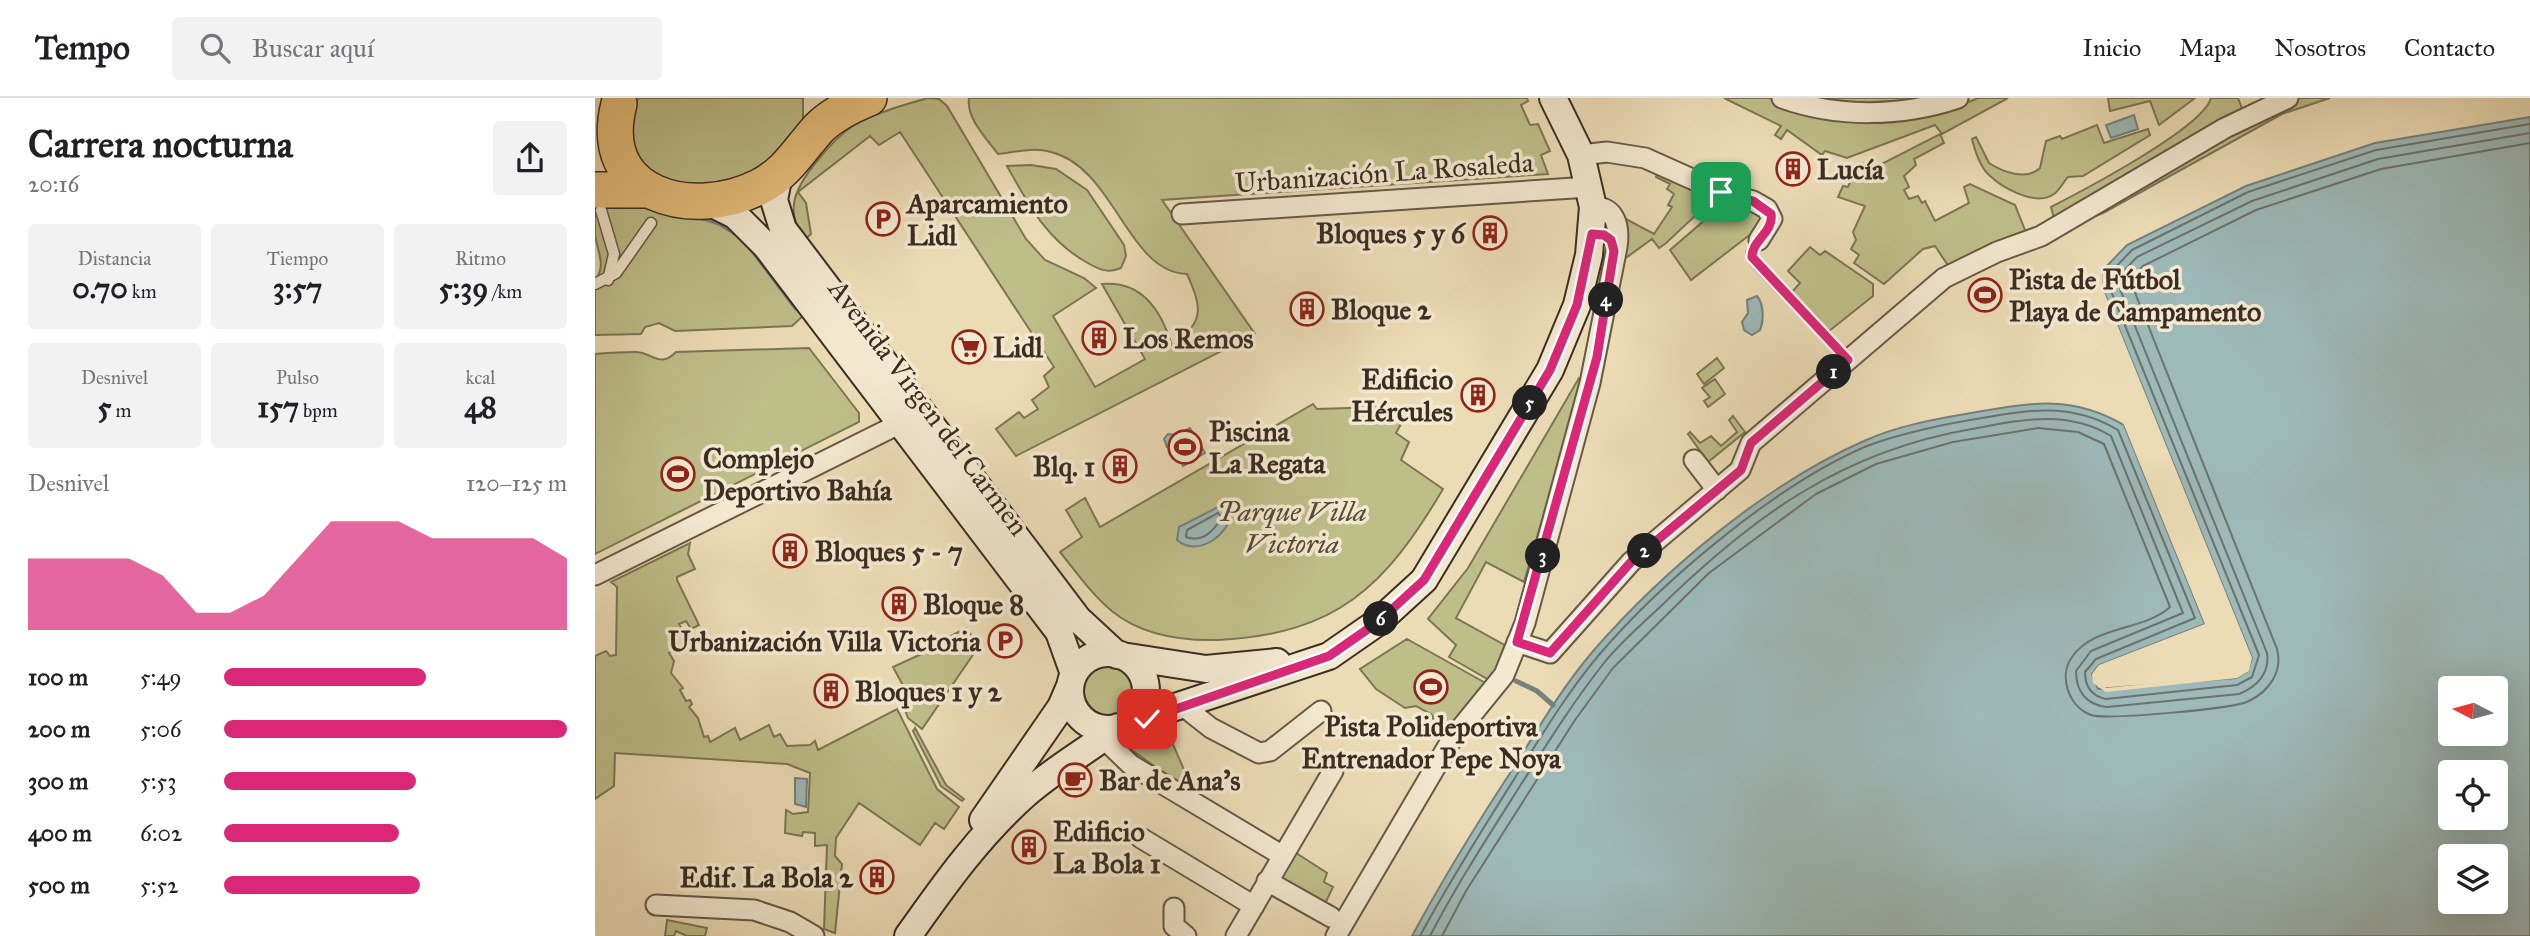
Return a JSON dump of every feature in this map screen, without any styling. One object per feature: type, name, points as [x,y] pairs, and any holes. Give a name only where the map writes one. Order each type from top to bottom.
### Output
[{"type":"highway","points":[[810,139],[817,116],[816,98]]},
{"type":"highway","points":[[598,200],[648,206],[671,200],[707,201],[736,197],[779,174],[834,116],[869,98]]},
{"type":"highway","points":[[595,132],[609,100]]},
{"type":"highway","points":[[609,100],[617,160],[648,206]]},
{"type":"street","points":[[1782,98],[1830,111],[1850,113],[1934,106],[1958,98]]},
{"type":"street","points":[[1517,642],[1550,653],[1631,562],[1741,470],[1751,443],[1944,278],[1997,252],[2041,236],[2213,135],[2288,98]]},
{"type":"street","points":[[1072,680],[1076,711],[1085,721],[1112,729],[1329,656],[1403,601],[1424,580],[1448,545],[1550,370],[1577,305],[1592,234],[1591,197],[1581,155],[1560,100]]},
{"type":"street","points":[[1581,155],[1597,152],[1633,155],[1721,192],[1753,201],[1767,209],[1772,219],[1759,240]]},
{"type":"street","name":"Avenida Virgen del Carmen","points":[[779,174],[774,200],[783,229],[1078,619],[1119,655]]},
{"type":"street","points":[[1267,881],[1334,926],[1452,739],[1504,675],[1525,623],[1597,357],[1619,235],[1615,219],[1591,197]]},
{"type":"street","name":"Urbanización La Rosaleda","points":[[1182,214],[1591,197]]},
{"type":"street","name":"Avenida Virgen del Carmen","points":[[707,201],[732,212],[756,234],[901,423],[1059,632],[1072,680]]},
{"type":"street","points":[[1592,234],[1609,237],[1614,251]]},
{"type":"street","points":[[595,575],[901,423]]},
{"type":"street","points":[[1694,460],[1717,490]]},
{"type":"street","points":[[956,867],[961,853],[1061,707],[1072,680],[1090,657],[1102,653],[1180,666],[1230,669],[1292,660],[1346,642]]},
{"type":"street","points":[[1119,655],[1131,661],[1144,677],[1211,728],[1259,753],[1270,751],[1321,711]]},
{"type":"street","points":[[908,936],[956,867],[1025,795],[1141,709],[1145,699],[1144,677]]},
{"type":"street","points":[[1112,729],[1117,754],[1283,856]]},
{"type":"street","points":[[1236,936],[1332,771]]},
{"type":"street","points":[[1141,838],[1254,906]]},
{"type":"street","points":[[656,905],[754,911],[790,922],[814,936]]},
{"type":"street","points":[[1174,908],[1174,926],[1186,936]]},
{"type":"lane","points":[[598,200],[614,254],[607,280]]},
{"type":"lane","points":[[595,284],[617,274],[648,206]]},
{"type":"lane","points":[[1759,240],[1752,252],[1754,260],[1848,360]]},
{"type":"green space","points":[[639,98],[803,98],[803,122],[762,171],[732,185],[667,189],[628,153],[631,110]]},
{"type":"green space","points":[[928,98],[939,99],[947,106],[1026,239],[1045,260],[1084,278],[1096,288],[1053,316],[1095,387],[1145,359],[1102,284],[1129,287],[1140,293],[1163,321],[1172,346],[1190,329],[1197,314],[1196,297],[1187,274],[1167,269],[1150,257],[1091,177],[1073,162],[1051,152],[1038,150],[998,154],[974,120],[969,98],[1527,98],[1528,101],[1521,105],[1530,125],[1538,124],[1550,151],[1541,155],[1548,174],[1162,200],[1255,334],[1016,456],[996,429],[1019,412],[1024,418],[1038,409],[1032,400],[1049,387],[1044,376],[1054,367],[900,132],[879,145],[870,136],[798,192],[806,203],[811,234],[804,240],[795,218],[796,194],[818,159],[838,138],[864,120]]},
{"type":"green space","points":[[1724,98],[1769,98],[1786,105],[1954,108],[1978,98],[2008,98],[1942,134],[1935,125],[1847,158],[1825,151],[1822,155],[1787,130],[1781,139],[1775,135],[1781,126]]},
{"type":"green space","points":[[1805,98],[1933,98],[1852,105]]},
{"type":"green space","points":[[2108,98],[2195,98],[2159,125],[2150,101],[2110,111]]},
{"type":"green space","points":[[2211,98],[2238,98],[2243,111],[2055,222],[2051,207],[2140,158],[2165,141],[2203,111]]},
{"type":"green space","points":[[2297,98],[2330,98],[2282,114],[2103,213],[2079,222]]},
{"type":"green space","points":[[2097,125],[2104,143],[2148,129],[2150,135],[2083,176],[2068,177],[2056,192],[2047,197],[2019,194],[1994,179],[1980,162],[1972,139],[1976,137],[1989,163],[2021,175],[2040,168],[2046,141],[2060,136],[2062,139]]},
{"type":"green space","points":[[1940,134],[1944,143],[1914,159],[1916,165],[1904,176],[1909,187],[1904,190],[1909,199],[1918,196],[1922,203],[1925,201],[1935,221],[1969,203],[1964,187],[1970,184],[2015,205],[2027,235],[1951,270],[1935,246],[1923,249],[1884,284],[1854,263],[1859,255],[1851,249],[1856,240],[1853,232],[1865,206],[1838,197],[1843,186],[1848,187],[1857,166],[1872,160],[1876,167]]},
{"type":"green space","points":[[1031,165],[1056,169],[1087,190],[1124,245],[1126,256],[1121,268],[1107,271],[1095,267],[1072,253],[1049,232],[1007,166]]},
{"type":"green space","points":[[1658,171],[1711,193],[1708,199],[1711,201],[1665,244],[1659,248],[1652,239],[1623,260],[1624,218],[1654,234],[1672,207],[1668,205],[1674,194],[1667,189],[1670,184],[1656,177]]},
{"type":"green space","points":[[1727,201],[1760,215],[1764,224],[1691,280],[1670,250]]},
{"type":"green space","points":[[626,204],[725,220],[752,246],[804,315],[792,326],[675,331],[659,323],[645,327],[641,334],[595,335],[595,280],[601,264],[595,235],[595,206]]},
{"type":"green space","points":[[1810,247],[1820,255],[1825,251],[1873,284],[1873,296],[1828,332],[1792,292],[1800,283],[1788,271]]},
{"type":"green space","points":[[809,348],[859,413],[859,422],[595,554],[595,354],[635,352],[665,359],[676,352]]},
{"type":"green space","points":[[1717,358],[1724,368],[1704,384],[1697,374]]},
{"type":"green space","points":[[1579,378],[1583,380],[1524,582],[1486,562],[1456,618],[1508,647],[1491,681],[1449,657],[1456,645],[1428,619],[1468,568]]},
{"type":"green space","points":[[1715,379],[1725,394],[1708,407],[1704,401],[1710,397],[1702,388]]},
{"type":"green space","name":"Parque Villa Victoria","points":[[1313,404],[1317,409],[1411,406],[1396,433],[1409,442],[1401,460],[1443,489],[1422,523],[1378,578],[1353,599],[1326,615],[1295,628],[1259,636],[1204,640],[1163,635],[1137,626],[1113,612],[1091,591],[1060,552],[1082,537],[1066,510],[1085,498],[1100,527]]},
{"type":"green space","points":[[1733,416],[1745,432],[1708,462],[1688,434],[1690,432],[1700,443],[1711,436],[1721,446],[1737,432],[1729,420]]},
{"type":"green space","points":[[690,543],[688,554],[695,569],[677,577],[677,580],[699,625],[691,629],[686,621],[679,624],[684,632],[676,636],[677,648],[687,646],[669,653],[674,661],[671,673],[683,688],[680,690],[686,701],[690,700],[692,704],[689,707],[698,718],[704,737],[708,736],[710,742],[735,728],[740,740],[769,725],[774,737],[780,734],[787,746],[810,745],[815,741],[818,750],[897,709],[937,789],[959,807],[944,829],[935,823],[920,845],[859,803],[836,838],[835,856],[842,864],[835,933],[824,929],[827,845],[815,846],[815,833],[803,832],[802,836],[785,833],[786,810],[793,814],[808,812],[810,773],[787,764],[615,753],[614,786],[595,799],[595,656],[606,651],[610,656],[616,655],[617,587],[611,582]]},
{"type":"green space","points":[[966,628],[979,646],[922,729],[908,718],[904,707],[910,704],[893,667],[941,645],[941,641]]},
{"type":"green space","name":"Pista Polideportiva Entrenador Pepe Noya","points":[[1407,639],[1489,685],[1452,734],[1435,724],[1432,715],[1416,706],[1405,708],[1376,689],[1360,669]]},
{"type":"green space","points":[[1110,664],[1124,671],[1135,688],[1132,702],[1114,716],[1103,715],[1093,709],[1086,700],[1083,689],[1086,678],[1094,669]]},
{"type":"green space","points":[[1165,726],[1195,795],[1126,746],[1128,741]]},
{"type":"green space","points":[[915,728],[946,785],[964,799],[962,801],[941,786],[913,731]]},
{"type":"green space","points":[[1293,851],[1327,873],[1324,882],[1333,887],[1324,906],[1277,881]]},
{"type":"green space","points":[[667,920],[707,928],[705,936],[687,936],[676,931],[674,936],[665,936]]},
{"type":"water","points":[[2134,115],[2138,129],[2111,138],[2106,125]]},
{"type":"water","points":[[2530,117],[2530,936],[1412,936],[1462,849],[1553,706],[1583,663],[1622,620],[1684,560],[1754,505],[1827,459],[1889,431],[1992,409],[2031,404],[2068,405],[2086,409],[2124,425],[2205,624],[2099,665],[2092,674],[2098,689],[2236,678],[2248,671],[2252,658],[2104,292],[2103,270],[2127,245],[2246,186],[2375,143]]},
{"type":"water","points":[[1757,296],[1762,308],[1762,322],[1760,330],[1752,335],[1744,330],[1742,322],[1748,313],[1747,300]]},
{"type":"water","name":"Piscina La Regata","points":[[1190,428],[1205,453],[1183,466],[1174,448],[1167,447],[1164,439],[1168,434],[1177,435]]},
{"type":"water","points":[[1226,503],[1232,507],[1231,516],[1221,533],[1213,540],[1195,546],[1177,540],[1179,527]]},
{"type":"water","points":[[795,778],[807,779],[806,807],[795,804]]},
{"type":"pier","points":[[2104,292],[2252,658],[2249,671],[2237,678],[2106,692],[2093,683],[2092,674],[2099,665],[2205,624],[2122,420],[2128,424],[2209,624],[2101,668],[2095,675],[2096,681],[2106,688],[2235,675],[2246,668],[2249,658],[2101,293]]},
{"type":"waterway","points":[[700,217],[719,223],[738,235]]},
{"type":"waterway","points":[[750,247],[796,308]]},
{"type":"waterway","points":[[1516,681],[1537,691],[1553,705]]},
{"type":"place","name":"Lucía","points":[[1793,169]]},
{"type":"place","name":"Aparcamiento Lidl","points":[[883,219]]},
{"type":"place","name":"Bloques 5 y 6","points":[[1490,233]]},
{"type":"place","name":"Pista de Fútbol Playa de Campamento","points":[[1985,295]]},
{"type":"place","name":"Bloque 2","points":[[1307,309]]},
{"type":"place","name":"Los Remos","points":[[1099,338]]},
{"type":"place","name":"Lidl","points":[[969,347]]},
{"type":"place","name":"Edificio Hércules","points":[[1478,395]]},
{"type":"place","name":"Piscina La Regata","points":[[1185,447]]},
{"type":"place","name":"Blq. 1","points":[[1120,466]]},
{"type":"place","name":"Complejo Deportivo Bahía","points":[[678,474]]},
{"type":"place","name":"Bloques 5 - 7","points":[[790,551]]},
{"type":"place","name":"Bloque 8","points":[[899,604]]},
{"type":"place","name":"Urbanización Villa Victoria","points":[[1005,641]]},
{"type":"place","name":"Pista Polideportiva Entrenador Pepe Noya","points":[[1431,687]]},
{"type":"place","name":"Bloques 1 y 2","points":[[831,691]]},
{"type":"place","name":"Bar de Ana's","points":[[1075,780]]},
{"type":"place","name":"Edificio La Bola 1","points":[[1029,847]]},
{"type":"place","name":"Edif. La Bola 2","points":[[877,877]]},
{"type":"route","points":[[1147,719],[1329,656],[1378,622],[1424,580],[1448,545],[1550,370],[1577,305],[1592,234],[1604,235],[1611,240],[1614,251],[1597,357],[1525,623],[1517,642],[1550,653],[1631,562],[1741,470],[1751,443],[1848,360],[1752,257],[1753,249],[1771,224],[1771,214],[1753,201],[1721,192]]}]
